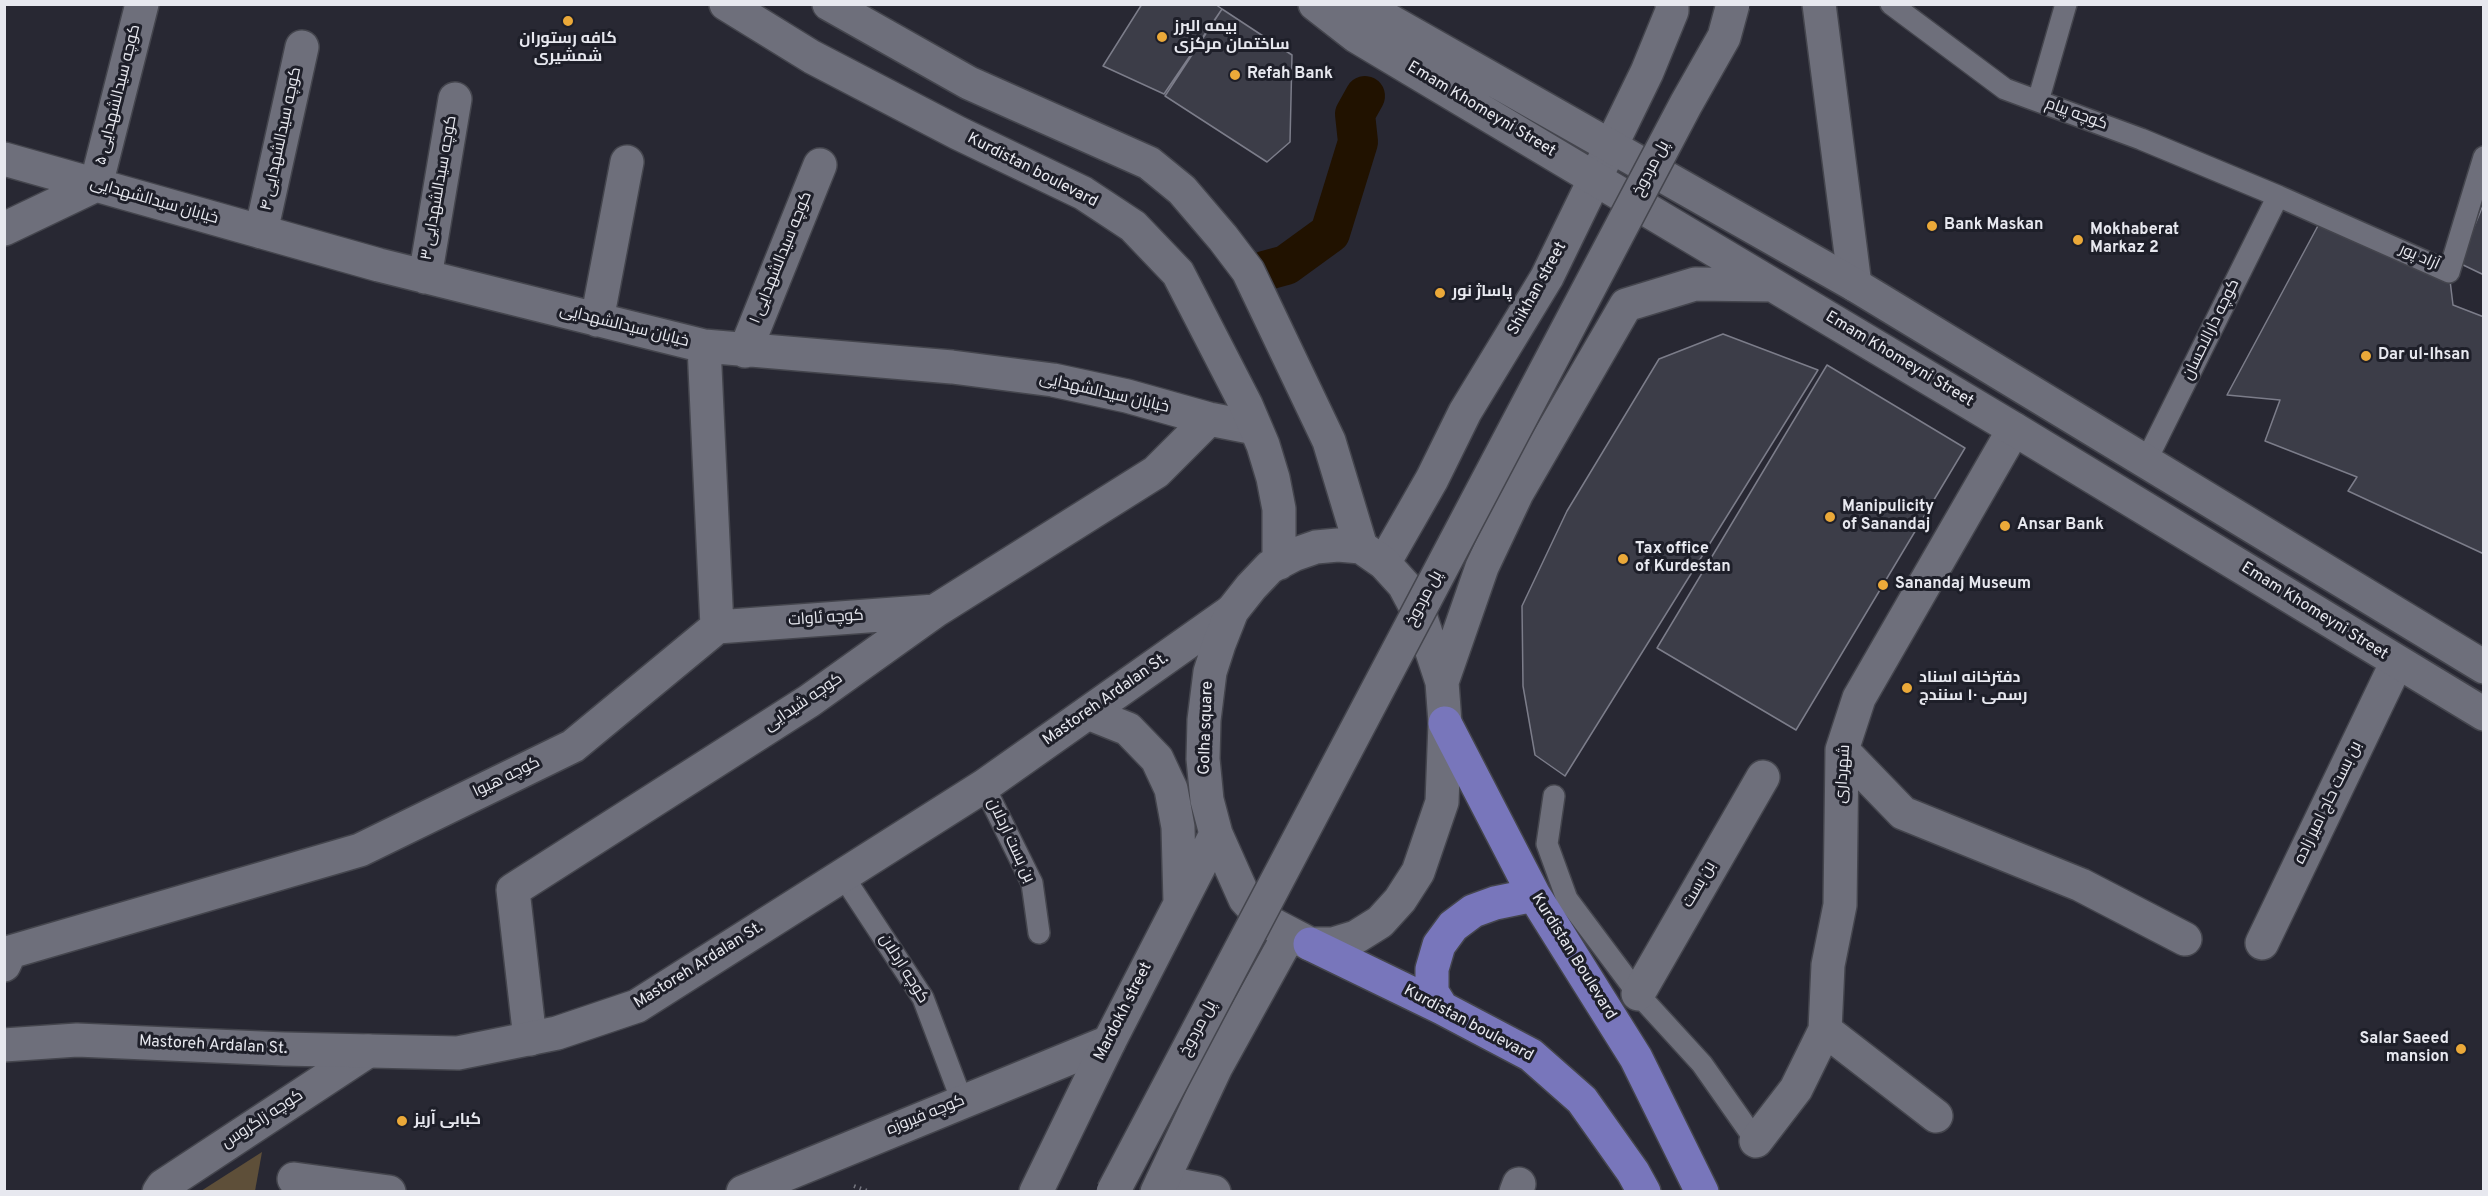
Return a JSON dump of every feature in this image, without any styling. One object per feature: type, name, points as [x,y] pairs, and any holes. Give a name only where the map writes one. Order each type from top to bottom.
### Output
[{"type":"main road","name":"Kurdistan Boulevard","points":[[1445,723],[1534,895],[1636,1058],[1702,1191]]},
{"type":"main road","points":[[1442,1008],[1432,992],[1432,969],[1439,945],[1453,926],[1473,911],[1495,903],[1534,895]]},
{"type":"main road","name":"Kurdistan boulevard","points":[[1300,939],[1442,1008],[1531,1055],[1582,1100],[1644,1191]]},
{"type":"street","name":"کوچه سیدالشهدایی ۵","points":[[96,185],[142,4]]},
{"type":"street","name":"Kurdistan boulevard","points":[[726,4],[812,57],[958,133],[1083,193],[1133,226],[1178,273],[1241,395],[1263,445],[1279,509],[1279,563]]},
{"type":"street","points":[[829,4],[969,82],[1149,163],[1182,190],[1248,271],[1329,441],[1372,555],[1404,585],[1420,615],[1442,682],[1445,723],[1442,802],[1418,872],[1406,891],[1380,922],[1356,937],[1333,944],[1300,939],[1216,1067],[1160,1187],[1214,1191]]},
{"type":"street","name":"Emam Khomeyni Street","points":[[1314,4],[1356,36],[2014,429],[2484,714]]},
{"type":"street","name":"Emam Khomeyni Street","points":[[1360,4],[1855,285],[2484,667]]},
{"type":"street","name":"Shikhan street","points":[[1372,555],[1432,479],[1465,412],[1548,277],[1647,72],[1672,11],[1672,4]]},
{"type":"street","name":"پل مردوخ","points":[[1113,1191],[1686,104],[1724,37],[1733,4]]},
{"type":"street","points":[[1819,4],[1855,285]]},
{"type":"street","name":"کوچه سیدالشهدایی ۴","points":[[261,232],[302,46]]},
{"type":"street","name":"کوچه سیدالشهدایی ۳","points":[[424,277],[455,99]]},
{"type":"street","name":"خیابان سیدالشهدایی","points":[[4,159],[424,277],[704,346],[952,367],[1053,380],[1127,396],[1209,419],[1255,428]]},
{"type":"street","points":[[597,320],[627,162]]},
{"type":"street","name":"کوچه سیدالشهدایی ۱","points":[[745,351],[820,165]]},
{"type":"street","points":[[4,229],[96,185]]},
{"type":"street","points":[[1442,682],[1482,567],[1518,493],[1626,305],[1695,284],[1774,285]]},
{"type":"street","points":[[704,346],[717,627]]},
{"type":"street","name":"کوچه شیدایی","points":[[530,1038],[513,890],[809,701],[935,611],[1156,472],[1209,419]]},
{"type":"street","name":"شهرداری","points":[[1756,1141],[1796,1089],[1825,1030],[1828,965],[1840,905],[1842,750],[1859,698],[2014,429]]},
{"type":"street","name":"Golha square","points":[[1300,939],[1264,920],[1245,899],[1216,834],[1207,800],[1203,759],[1204,720],[1210,672],[1232,611],[1262,575],[1279,563],[1316,547],[1372,555]]},
{"type":"street","name":"کوچه ئاوات","points":[[717,627],[935,611]]},
{"type":"street","name":"Mastoreh Ardalan St.","points":[[4,1044],[77,1040],[458,1053],[557,1033],[637,1006],[984,786],[1232,611]]},
{"type":"street","name":"کوچه هیوا","points":[[4,965],[10,952],[360,850],[573,746],[717,627]]},
{"type":"street","name":"بن بست حاج امیر زاده","points":[[2262,944],[2397,662]]},
{"type":"street","points":[[1088,713],[1128,729],[1157,759],[1171,789],[1176,818],[1180,904]]},
{"type":"street","points":[[1842,750],[1903,813],[2081,885],[2185,939]]},
{"type":"street","name":"بن بست","points":[[1638,994],[1763,777]]},
{"type":"street","name":"Mardokh street","points":[[1036,1191],[1109,1042],[1216,834]]},
{"type":"street","points":[[1825,1030],[1936,1116]]},
{"type":"street","name":"کوچه فیروزه","points":[[743,1191],[1109,1042]]},
{"type":"street","name":"کوچه زاگروس","points":[[159,1191],[163,1186],[368,1051]]},
{"type":"street","points":[[293,1185],[389,1191]]},
{"type":"lane","name":"کوچه پیام","points":[[1892,4],[2005,89],[2140,139],[2278,196]]},
{"type":"lane","points":[[2038,101],[2066,4]]},
{"type":"lane","name":"آزاد پور","points":[[2278,196],[2449,272],[2484,157]]},
{"type":"lane","name":"کوچه دارالاحسان","points":[[2145,463],[2278,196]]},
{"type":"lane","name":"بن بست اردلان","points":[[984,786],[1032,882],[1039,933]]},
{"type":"lane","points":[[1554,796],[1547,844],[1567,898],[1638,994],[1702,1064],[1756,1141]]},
{"type":"lane","name":"کوچه اردلان","points":[[843,876],[923,998],[962,1101]]},
{"type":"shaded area","points":[[262,1152],[255,1191],[201,1191]]},
{"type":"building","name":"بیمه البرز ساختمان مرکزی","points":[[1142,4],[1215,4],[1222,9],[1164,94],[1103,66]]},
{"type":"building","name":"Refah Bank","points":[[1222,9],[1292,55],[1290,142],[1267,162],[1165,96]]},
{"type":"building","points":[[2484,203],[2484,275],[2459,263]]},
{"type":"building","name":"Dar ul-Ihsan","points":[[2320,222],[2449,272],[2453,305],[2484,317],[2484,554],[2348,491],[2357,477],[2265,441],[2280,400],[2227,395]]},
{"type":"building","name":"Tax office of Kurdestan","points":[[1723,334],[1818,370],[1565,776],[1535,755],[1523,686],[1522,606],[1567,511],[1659,359]]},
{"type":"building","name":"Manipulicity of Sanandaj","points":[[1827,365],[1965,448],[1796,730],[1657,648]]},
{"type":"waterway","points":[[1264,271],[1286,265],[1330,233],[1358,142],[1355,114],[1365,96]]},
{"type":"place","name":"کافه رستوران شمشیری","points":[[568,21]]},
{"type":"place","name":"بیمه البرز ساختمان مرکزی","points":[[1162,37]]},
{"type":"place","name":"Refah Bank","points":[[1235,75]]},
{"type":"place","name":"Bank Maskan","points":[[1932,226]]},
{"type":"place","name":"Mokhaberat Markaz 2","points":[[2078,240]]},
{"type":"place","name":"پاساژ نور","points":[[1440,293]]},
{"type":"place","name":"Dar ul-Ihsan","points":[[2366,356]]},
{"type":"place","name":"Manipulicity of Sanandaj","points":[[1830,517]]},
{"type":"place","name":"Ansar Bank","points":[[2005,526]]},
{"type":"place","name":"Tax office of Kurdestan","points":[[1623,559]]},
{"type":"place","name":"Sanandaj Museum","points":[[1883,585]]},
{"type":"place","name":"دفترخانه اسناد رسمی ۱۰ سنندج","points":[[1907,688]]},
{"type":"place","name":"Salar Saeed mansion","points":[[2461,1049]]},
{"type":"place","name":"کبابی آریز","points":[[402,1121]]}]
